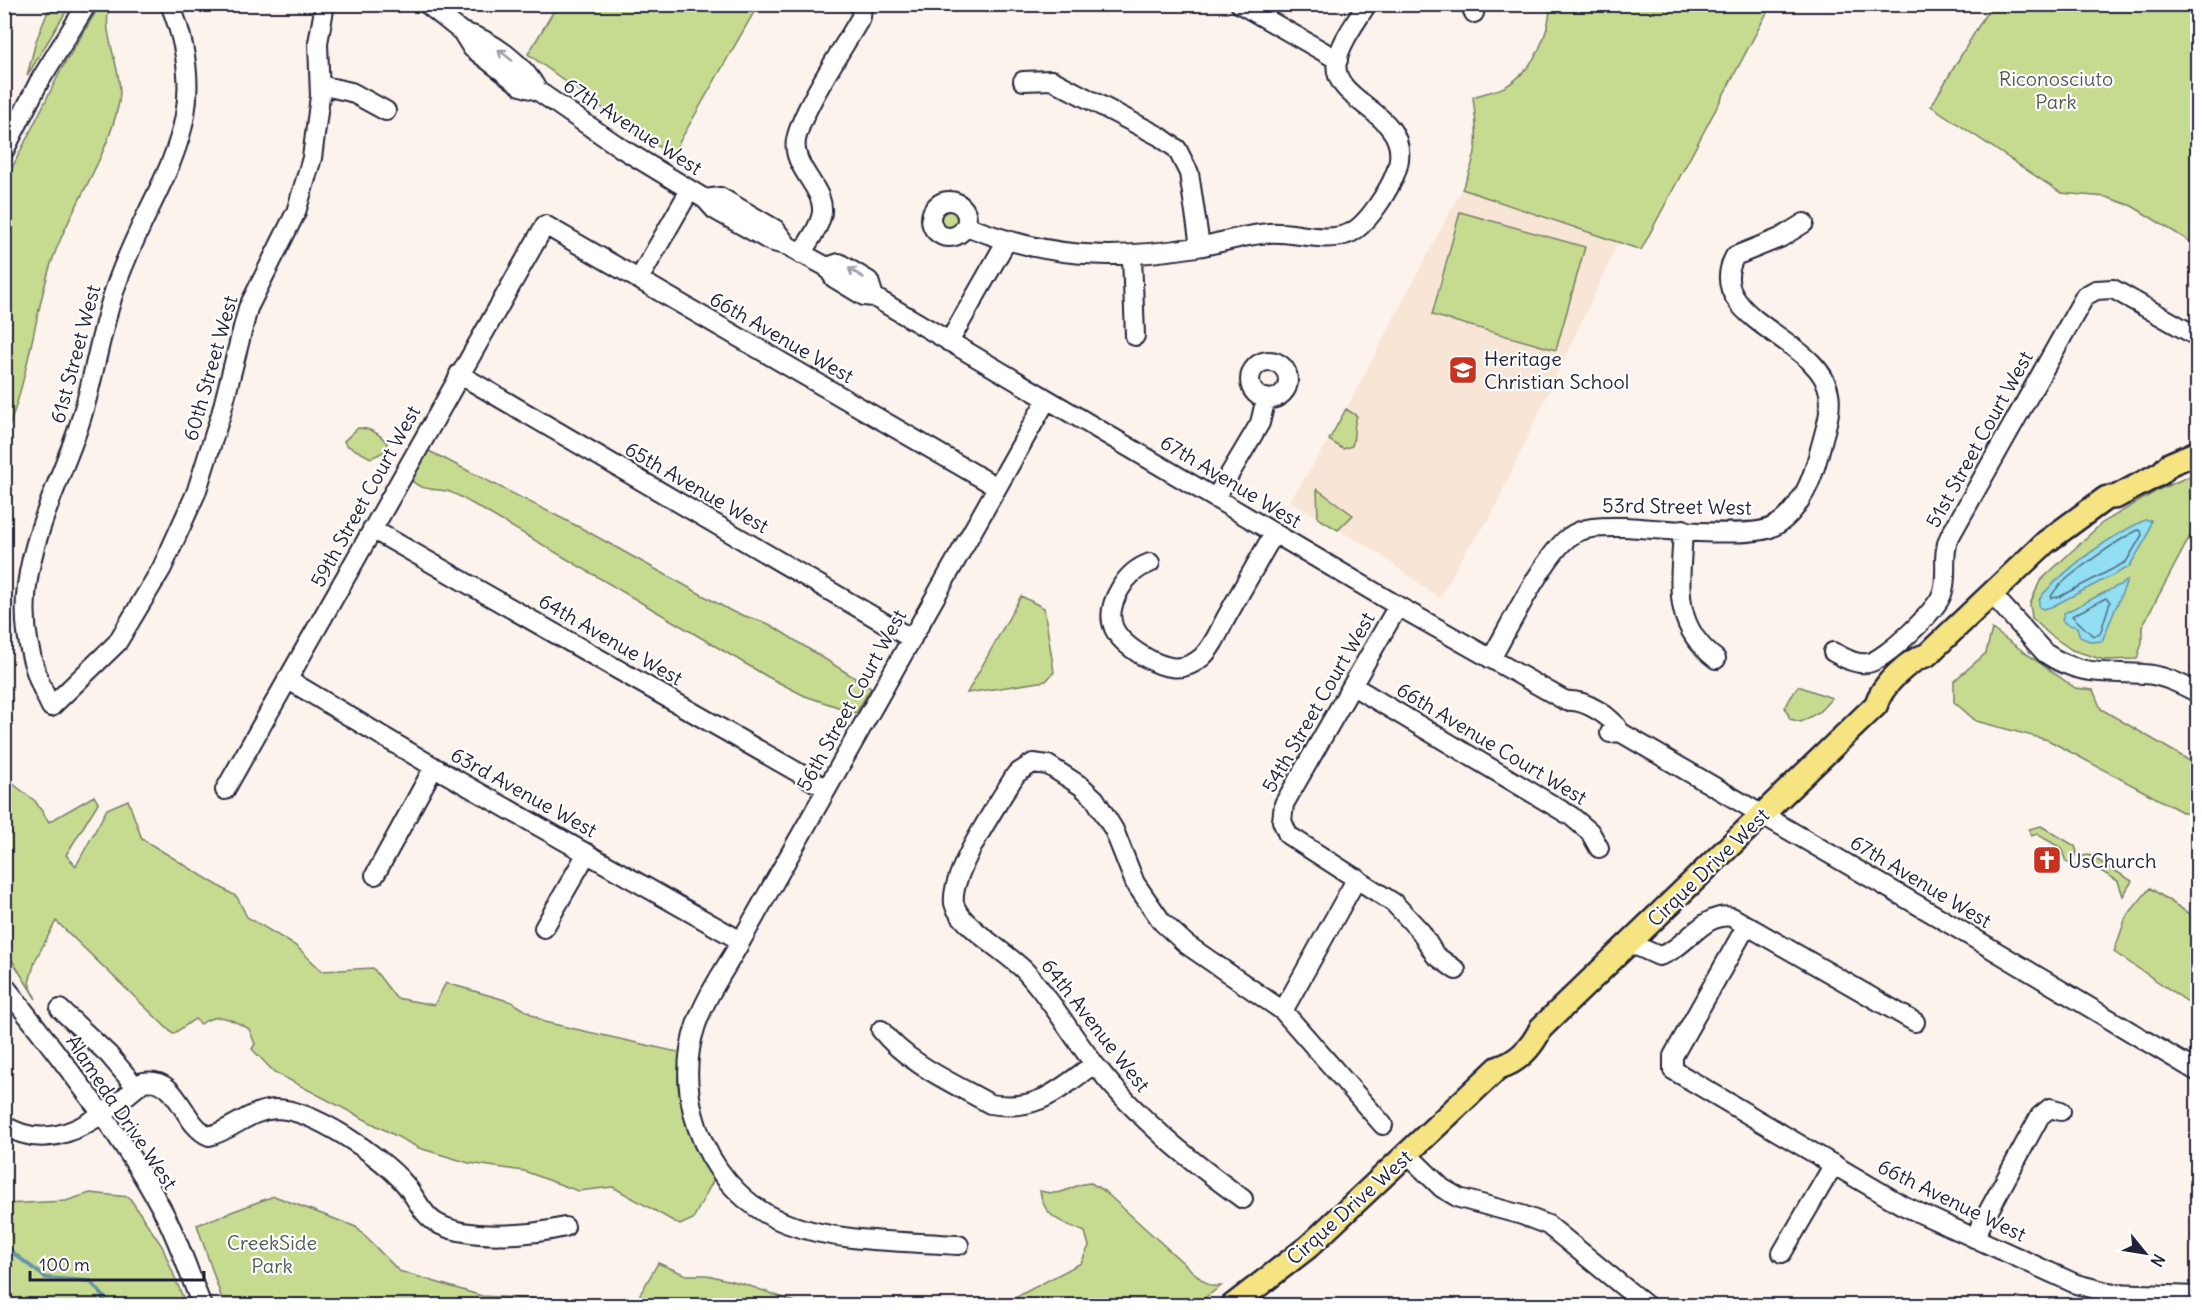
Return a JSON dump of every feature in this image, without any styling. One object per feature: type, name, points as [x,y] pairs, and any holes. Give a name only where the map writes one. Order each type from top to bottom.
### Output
[{"type":"main road","name":"Cirque Drive West","points":[[1213,1305],[1237,1292],[1248,1298],[1304,1251],[1498,1068],[1511,1064],[1534,1042],[1541,1028],[1876,705],[1888,702],[1925,666],[1927,655],[2046,542],[2106,498],[2116,497],[2161,473],[2170,464],[2198,452]]},
{"type":"street","points":[[4,151],[39,82],[87,4]]},
{"type":"street","name":"61st Street West","points":[[51,707],[32,683],[18,656],[10,623],[11,585],[21,553],[50,497],[77,434],[116,285],[130,248],[170,170],[178,147],[187,107],[188,80],[181,36],[170,4]]},
{"type":"street","name":"60th Street West","points":[[51,707],[117,643],[162,568],[180,530],[208,457],[248,308],[291,222],[304,187],[317,129],[320,85],[318,43],[325,4]]},
{"type":"street","name":"67th Avenue West","points":[[427,4],[462,33],[472,48],[521,86],[538,91],[621,148],[698,194],[720,197],[775,229],[795,250],[827,267],[834,278],[864,296],[874,297],[1398,606],[1566,701],[1570,710],[1609,733],[1620,732],[1763,814],[2198,1072]]},
{"type":"street","points":[[795,250],[822,215],[819,196],[798,160],[796,141],[806,116],[861,17],[862,4]]},
{"type":"street","points":[[1240,4],[1338,60]]},
{"type":"street","points":[[966,226],[1006,242],[1072,254],[1132,256],[1269,233],[1331,238],[1350,232],[1369,216],[1399,161],[1398,143],[1388,124],[1343,83],[1338,74],[1338,60],[1367,4]]},
{"type":"street","points":[[1023,81],[1052,80],[1159,136],[1177,149],[1189,173],[1200,246]]},
{"type":"street","points":[[320,85],[351,92],[386,111]]},
{"type":"street","points":[[639,279],[698,194]]},
{"type":"street","name":"53rd Street West","points":[[1491,659],[1545,566],[1568,538],[1594,527],[1741,531],[1768,529],[1788,517],[1808,487],[1830,409],[1826,383],[1820,370],[1801,350],[1756,322],[1743,309],[1737,300],[1729,276],[1729,268],[1735,256],[1780,238],[1804,223]]},
{"type":"street","name":"66th Avenue West","points":[[545,225],[997,487]]},
{"type":"street","name":"59th Street Court West","points":[[225,790],[545,225]]},
{"type":"street","points":[[949,342],[1006,242]]},
{"type":"street","points":[[1132,256],[1136,336]]},
{"type":"street","name":"51st Street Court West","points":[[1833,652],[1858,663],[1876,660],[1938,603],[1944,590],[1944,553],[1952,533],[2085,296],[2096,290],[2116,290],[2198,337]]},
{"type":"street","name":"65th Avenue West","points":[[459,374],[912,639]]},
{"type":"street","points":[[1216,497],[1260,423],[1266,398]]},
{"type":"street","name":"56th Street Court West","points":[[959,1245],[838,1235],[801,1228],[772,1217],[733,1187],[710,1157],[691,1106],[688,1061],[697,1023],[741,941],[1047,399]]},
{"type":"street","name":"64th Avenue West","points":[[372,529],[827,789]]},
{"type":"street","points":[[1683,530],[1681,589],[1686,624],[1699,646],[1716,660]]},
{"type":"street","points":[[1150,563],[1140,567],[1124,580],[1112,607],[1113,627],[1124,644],[1158,665],[1168,668],[1188,666],[1209,650],[1274,533]]},
{"type":"street","points":[[1991,593],[2035,642],[2056,660],[2087,672],[2146,674],[2194,684]]},
{"type":"street","name":"54th Street Court West","points":[[1357,878],[1294,840],[1282,821],[1284,804],[1398,606]]},
{"type":"street","name":"63rd Avenue West","points":[[287,679],[434,767],[741,941]]},
{"type":"street","name":"66th Avenue Court West","points":[[1353,686],[1571,816],[1590,832],[1599,848]]},
{"type":"street","name":"64th Avenue West","points":[[1243,1199],[1170,1145],[1121,1096],[1094,1064],[1070,1027],[1027,973],[961,916],[956,907],[954,893],[960,870],[1016,774],[1033,763],[1048,765],[1081,786],[1095,799],[1114,830],[1135,883],[1152,910],[1174,933],[1283,1011]]},
{"type":"street","points":[[375,874],[434,767]]},
{"type":"street","points":[[544,928],[587,853]]},
{"type":"street","points":[[1383,1125],[1283,1011],[1357,878],[1384,895],[1404,912],[1421,932],[1435,955],[1456,970]]},
{"type":"street","points":[[1630,943],[1659,956],[1677,948],[1717,916],[1732,917],[1915,1022]]},
{"type":"street","name":"66th Avenue West","points":[[1748,925],[1673,1056],[1673,1071],[1902,1205],[2076,1284],[2099,1291],[2198,1296]]},
{"type":"street","name":"Alameda Drive West","points":[[4,985],[132,1159],[168,1221],[202,1305]]},
{"type":"street","points":[[60,1009],[109,1054],[136,1087]]},
{"type":"street","points":[[881,1030],[892,1044],[909,1057],[990,1104],[1000,1106],[1039,1102],[1094,1064]]},
{"type":"street","points":[[4,1125],[26,1136],[61,1136],[101,1115],[136,1087],[150,1080],[165,1086],[202,1132],[209,1136],[260,1111],[279,1109],[307,1118],[354,1140],[379,1158],[410,1189],[429,1216],[450,1228],[463,1231],[536,1234],[565,1227]]},
{"type":"street","points":[[1974,1238],[2040,1116],[2050,1108],[2061,1111]]},
{"type":"street","points":[[1407,1154],[1442,1188],[1459,1198],[1522,1215],[1548,1225],[1647,1305]]},
{"type":"street","points":[[1782,1253],[1834,1164]]},
{"type":"shaded area","name":"Heritage Christian School","points":[[1462,189],[1618,243],[1489,520],[1466,551],[1439,598],[1375,551],[1290,501],[1333,434]]},
{"type":"green space","points":[[51,4],[70,5],[27,76],[36,41]]},
{"type":"green space","points":[[558,4],[758,5],[672,155],[638,134],[528,54]]},
{"type":"green space","points":[[100,5],[111,5],[108,15],[109,39],[118,77],[119,102],[106,145],[66,227],[49,270],[19,396],[5,437],[5,182],[62,68]]},
{"type":"green space","points":[[1550,5],[1771,5],[1641,250],[1462,189],[1475,154],[1476,123],[1473,97],[1504,87],[1526,70],[1544,38]]},
{"type":"green space","name":"Riconosciuto Park","points":[[1991,5],[2197,5],[2197,246],[2132,206],[2106,197],[2061,193],[1931,106]]},
{"type":"green space","points":[[950,208],[955,209],[961,215],[961,225],[955,231],[950,232],[945,231],[939,225],[938,220],[939,215],[945,209]]},
{"type":"green space","points":[[1460,212],[1585,247],[1556,350],[1432,315]]},
{"type":"green space","points":[[1346,409],[1357,416],[1352,446],[1343,449],[1329,440]]},
{"type":"green space","points":[[358,428],[371,430],[381,437],[387,443],[386,451],[371,458],[346,445],[344,441]]},
{"type":"green space","points":[[427,450],[581,528],[733,612],[769,624],[871,688],[856,713],[805,696],[768,677],[453,493],[414,483],[410,479]]},
{"type":"green space","points":[[2197,473],[2197,523],[2142,627],[2142,643],[2137,659],[2104,660],[2072,650],[2049,634],[2032,618],[2030,604],[2040,581],[2102,523],[2158,490]]},
{"type":"green space","points":[[1317,489],[1353,515],[1338,530],[1318,518]]},
{"type":"green space","points":[[1021,596],[1044,608],[1054,672],[1046,681],[967,693]]},
{"type":"green space","points":[[1992,629],[2075,688],[2093,690],[2101,709],[2197,765],[2197,814],[2184,813],[2048,740],[1976,721],[1954,702],[1954,681],[1986,653]]},
{"type":"green space","points":[[1798,686],[1832,698],[1819,712],[1801,722],[1790,719],[1785,707]]},
{"type":"green space","points":[[4,777],[35,801],[49,822],[94,796],[98,803],[66,855],[76,866],[107,809],[128,800],[142,839],[237,897],[247,917],[296,946],[322,971],[373,968],[396,998],[434,1005],[446,983],[512,1002],[544,1022],[682,1053],[678,1081],[685,1119],[714,1179],[693,1219],[680,1225],[613,1187],[578,1191],[524,1171],[469,1163],[419,1148],[274,1072],[252,1049],[255,1044],[249,1029],[225,1018],[213,1018],[201,1024],[195,1019],[173,1034],[56,921],[35,961],[29,983],[36,999],[5,949]]},
{"type":"green space","points":[[2041,826],[2075,846],[2077,852],[2070,864],[2066,862],[2061,848],[2037,834],[2031,836],[2029,829]]},
{"type":"green space","points":[[2089,855],[2132,881],[2123,896],[2118,881],[2092,866],[2079,870],[2075,867],[2083,856]]},
{"type":"green space","points":[[2150,888],[2197,919],[2197,1008],[2114,952],[2126,917]]},
{"type":"green space","points":[[1091,1183],[1103,1190],[1201,1279],[1211,1286],[1221,1286],[1203,1299],[1188,1305],[1001,1305],[1081,1263],[1089,1246],[1085,1232],[1050,1214],[1045,1208],[1040,1191],[1056,1193]]},
{"type":"green space","name":"CreekSide Park","points":[[90,1193],[129,1197],[162,1246],[186,1305],[5,1305],[5,1204],[66,1201]]},
{"type":"green space","name":"CreekSide Park","points":[[274,1196],[356,1227],[399,1271],[482,1296],[570,1301],[577,1305],[224,1305],[197,1225]]},
{"type":"green space","points":[[658,1263],[686,1275],[707,1275],[744,1284],[804,1305],[634,1305]]},
{"type":"water","points":[[2145,520],[2151,520],[2147,537],[2129,567],[2051,607],[2043,609],[2039,607],[2039,600],[2043,594],[2078,562],[2104,543]]},
{"type":"water","points":[[2127,581],[2102,641],[2092,642],[2080,637],[2077,627],[2066,624],[2062,620],[2064,613]]},
{"type":"waterway","points":[[4,1246],[46,1278],[90,1281],[104,1297],[105,1306]]},
{"type":"place","name":"Heritage Christian School","points":[[1463,370]]},
{"type":"place","name":"UsChurch","points":[[2047,860]]}]
